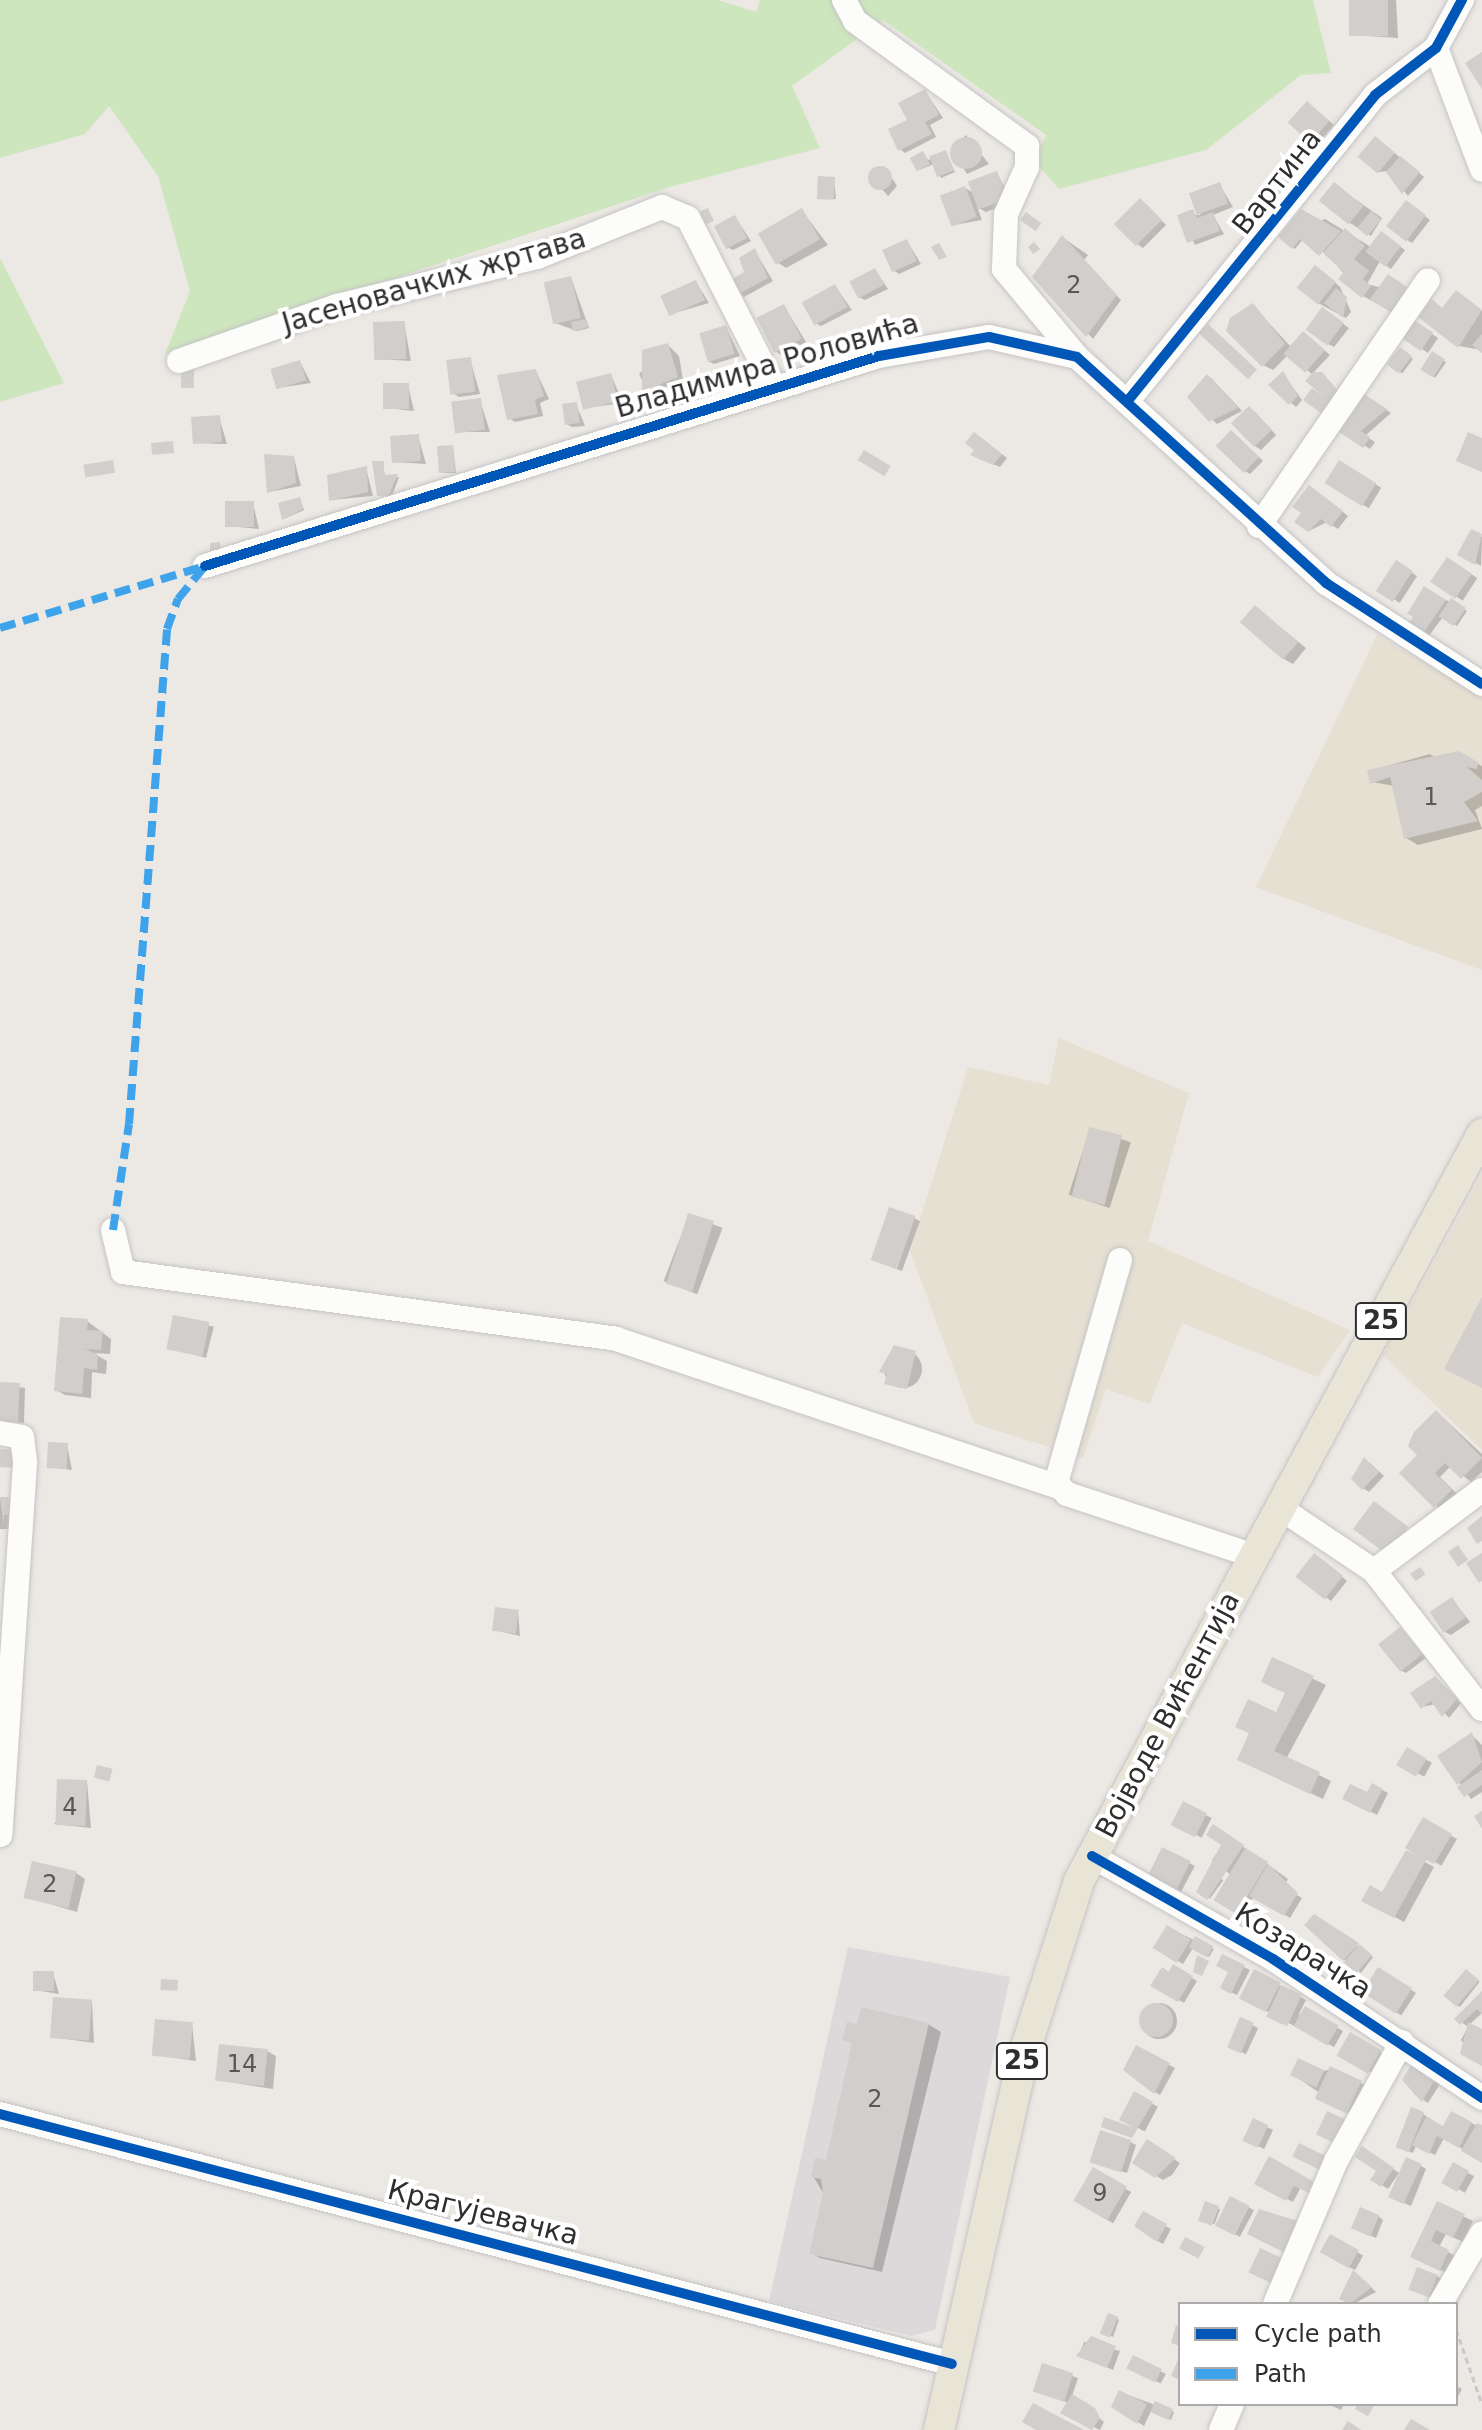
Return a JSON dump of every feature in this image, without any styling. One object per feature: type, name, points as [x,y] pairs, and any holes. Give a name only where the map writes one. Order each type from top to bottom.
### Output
[{"type":"main road","name":"Војводе Вићентија","points":[[939,2430],[1045,1973],[1092,1856],[1482,1134]]},
{"type":"street","points":[[844,0],[855,21],[1027,146],[1027,167],[1006,214],[1004,269],[1077,357]]},
{"type":"street","name":"Вартина","points":[[1130,398],[1375,95],[1436,48],[1462,0]]},
{"type":"street","points":[[1436,48],[1482,170]]},
{"type":"street","name":"Јасеновачких жртава","points":[[179,361],[337,306],[537,257],[662,207],[688,218],[774,387]]},
{"type":"street","points":[[1259,526],[1428,280]]},
{"type":"street","name":"Владимира Роловића","points":[[205,566],[774,387],[937,342],[989,337],[1077,357],[1130,398],[1259,526],[1326,583],[1482,684]]},
{"type":"street","points":[[113,1230],[123,1272],[616,1339],[1059,1487],[1254,1556]]},
{"type":"street","points":[[1059,1487],[1054,1470],[1120,1260]]},
{"type":"street","points":[[0,1835],[12,1550],[11,1435]]},
{"type":"street","points":[[1374,1571],[1482,1490]]},
{"type":"street","points":[[1280,1508],[1374,1571],[1482,1709]]},
{"type":"street","name":"Козарачка","points":[[1092,1856],[1402,2042],[1482,2098]]},
{"type":"street","points":[[1276,2302],[1336,2161],[1402,2042]]},
{"type":"street","name":"Крагујевачка","points":[[0,2114],[952,2364]]},
{"type":"street","points":[[1441,2302],[1482,2233]]},
{"type":"street","points":[[1221,2430],[1231,2406]]},
{"type":"path","points":[[1458,2335],[1482,2404]]},
{"type":"shaded area","points":[[1377,635],[1482,696],[1482,970],[1256,887]]},
{"type":"shaded area","points":[[1059,1038],[1189,1093],[1148,1241],[1350,1330],[1318,1377],[1182,1323],[1150,1404],[1106,1389],[1083,1458],[974,1423],[910,1251],[968,1067],[1049,1085]]},
{"type":"shaded area","points":[[1482,1175],[1482,1450],[1383,1355]]},
{"type":"shaded area","points":[[848,1947],[1010,1977],[935,2330],[911,2336],[769,2301]]},
{"type":"green space","points":[[0,0],[718,0],[756,12],[760,0],[1313,0],[1331,73],[1301,75],[1206,150],[1059,189],[1034,161],[1046,135],[883,20],[792,86],[820,148],[673,186],[165,354],[190,291],[158,176],[109,106],[85,134],[0,158]]},
{"type":"green space","points":[[0,258],[64,383],[0,402]]},
{"type":"building","points":[[1349,0],[1388,0],[1388,36],[1349,36]]},
{"type":"building","points":[[1482,52],[1482,89],[1465,63]]},
{"type":"building","points":[[925,89],[939,115],[925,122],[932,134],[898,151],[888,129],[907,120],[898,103]]},
{"type":"building","points":[[1307,101],[1329,121],[1310,143],[1288,123]]},
{"type":"building","points":[[1375,136],[1395,153],[1378,173],[1358,157]]},
{"type":"building","points":[[966,137],[977,142],[982,153],[977,164],[966,169],[955,164],[950,153],[955,142]]},
{"type":"building","points":[[946,150],[954,171],[937,177],[929,156]]},
{"type":"building","points":[[923,151],[930,164],[917,171],[910,158]]},
{"type":"building","points":[[1400,156],[1420,172],[1402,194],[1386,172]]},
{"type":"building","points":[[880,166],[888,170],[892,178],[888,186],[880,190],[872,186],[868,178],[872,170]]},
{"type":"building","points":[[997,171],[1007,199],[978,210],[968,182]]},
{"type":"building","points":[[818,176],[835,177],[834,200],[817,199]]},
{"type":"building","points":[[1220,182],[1228,204],[1197,215],[1189,193]]},
{"type":"building","points":[[1334,182],[1364,206],[1348,225],[1319,201]]},
{"type":"building","points":[[965,186],[977,217],[952,226],[940,196]]},
{"type":"building","points":[[1140,198],[1162,220],[1136,246],[1114,224]]},
{"type":"building","points":[[1406,200],[1426,215],[1406,241],[1386,226]]},
{"type":"building","points":[[708,208],[714,221],[706,224],[700,212]]},
{"type":"building","points":[[802,208],[820,239],[776,265],[758,234]]},
{"type":"building","points":[[1193,209],[1197,218],[1213,212],[1220,231],[1187,243],[1177,215]]},
{"type":"building","points":[[1301,209],[1341,231],[1319,256],[1300,239],[1292,249],[1278,237]]},
{"type":"building","points":[[1371,211],[1381,219],[1367,236],[1357,228]]},
{"type":"building","points":[[1026,212],[1041,223],[1035,231],[1020,220]]},
{"type":"building","points":[[735,215],[747,238],[726,249],[714,226]]},
{"type":"building","points":[[1345,228],[1365,246],[1354,259],[1369,271],[1363,279],[1371,286],[1362,298],[1338,279],[1344,272],[1323,253]]},
{"type":"building","points":[[1381,231],[1401,246],[1385,267],[1365,252]]},
{"type":"building","points":[[1062,235],[1117,295],[1086,337],[1032,277]]},
{"type":"building","points":[[907,239],[917,261],[892,272],[882,250]]},
{"type":"building","points":[[1034,242],[1040,249],[1033,254],[1028,247]]},
{"type":"building","points":[[939,243],[947,257],[939,260],[931,247]]},
{"type":"building","points":[[755,248],[768,278],[737,295],[729,281],[744,272],[739,258]]},
{"type":"building","points":[[1315,265],[1336,282],[1318,305],[1297,288]]},
{"type":"building","points":[[875,268],[884,285],[858,298],[849,282]]},
{"type":"building","points":[[1388,274],[1416,293],[1404,311],[1395,305],[1390,312],[1370,299]]},
{"type":"building","points":[[571,276],[581,318],[553,324],[544,282]]},
{"type":"building","points":[[696,280],[705,300],[669,316],[660,296]]},
{"type":"building","points":[[835,284],[848,307],[814,325],[802,302]]},
{"type":"building","points":[[1336,288],[1347,297],[1343,318],[1324,303]]},
{"type":"building","points":[[1456,290],[1482,310],[1458,348],[1418,317],[1432,299],[1442,308]]},
{"type":"building","points":[[1253,303],[1285,344],[1262,367],[1226,331],[1230,318]]},
{"type":"building","points":[[784,304],[802,339],[774,353],[756,318]]},
{"type":"building","points":[[1322,307],[1344,323],[1327,346],[1306,330]]},
{"type":"building","points":[[585,319],[588,327],[573,331],[571,322]]},
{"type":"building","points":[[1414,320],[1433,333],[1421,351],[1402,338]]},
{"type":"building","points":[[405,321],[406,359],[374,360],[373,322]]},
{"type":"building","points":[[1208,324],[1257,370],[1248,379],[1199,334]]},
{"type":"building","points":[[726,325],[735,354],[708,362],[699,333]]},
{"type":"building","points":[[1303,331],[1325,350],[1305,373],[1283,354]]},
{"type":"building","points":[[1482,334],[1482,353],[1472,345]]},
{"type":"building","points":[[668,343],[678,377],[642,392],[642,350]]},
{"type":"building","points":[[1400,347],[1412,356],[1399,374],[1387,365]]},
{"type":"building","points":[[1432,351],[1445,359],[1433,378],[1420,370]]},
{"type":"building","points":[[471,357],[475,392],[450,395],[446,360]]},
{"type":"building","points":[[300,360],[306,380],[276,389],[270,369]]},
{"type":"building","points":[[181,367],[194,367],[194,388],[181,388]]},
{"type":"building","points":[[536,369],[544,396],[535,400],[538,414],[507,420],[497,375]]},
{"type":"building","points":[[1283,371],[1298,396],[1289,405],[1268,385]]},
{"type":"building","points":[[1313,372],[1322,372],[1340,393],[1321,413],[1303,400],[1312,388],[1325,397],[1305,381]]},
{"type":"building","points":[[611,373],[618,401],[583,410],[576,382]]},
{"type":"building","points":[[1207,374],[1238,408],[1209,422],[1187,397]]},
{"type":"building","points":[[383,383],[409,383],[409,409],[383,409]]},
{"type":"building","points":[[1364,394],[1387,409],[1361,431],[1370,437],[1363,448],[1339,432]]},
{"type":"building","points":[[481,398],[485,430],[455,433],[451,402]]},
{"type":"building","points":[[577,402],[580,423],[565,425],[562,404]]},
{"type":"building","points":[[1249,406],[1272,430],[1254,447],[1231,423]]},
{"type":"building","points":[[220,415],[222,442],[193,444],[191,417]]},
{"type":"building","points":[[1231,430],[1259,457],[1244,473],[1216,446]]},
{"type":"building","points":[[974,432],[1002,454],[993,465],[970,455],[974,450],[965,443]]},
{"type":"building","points":[[1468,432],[1482,438],[1482,472],[1456,461]]},
{"type":"building","points":[[419,434],[421,461],[392,463],[390,436]]},
{"type":"building","points":[[173,441],[174,453],[152,455],[151,443]]},
{"type":"building","points":[[453,445],[455,472],[439,473],[437,446]]},
{"type":"building","points":[[864,450],[891,466],[884,476],[858,460]]},
{"type":"building","points":[[264,454],[294,456],[296,483],[267,493]]},
{"type":"building","points":[[113,460],[115,473],[85,478],[83,465]]},
{"type":"building","points":[[1339,460],[1376,483],[1362,506],[1325,483]]},
{"type":"building","points":[[372,461],[384,461],[384,475],[398,474],[389,495],[377,496]]},
{"type":"building","points":[[367,466],[368,492],[329,501],[327,475]]},
{"type":"building","points":[[1309,485],[1343,511],[1331,527],[1321,519],[1308,532],[1294,522],[1301,513],[1292,507]]},
{"type":"building","points":[[300,497],[303,509],[282,520],[278,503]]},
{"type":"building","points":[[225,501],[254,501],[254,527],[225,527]]},
{"type":"building","points":[[1471,529],[1482,534],[1475,565],[1457,555]]},
{"type":"building","points":[[220,542],[221,554],[210,554],[210,543]]},
{"type":"building","points":[[1447,557],[1472,574],[1455,599],[1430,582]]},
{"type":"building","points":[[1396,560],[1413,571],[1393,602],[1376,591]]},
{"type":"building","points":[[1424,586],[1446,600],[1422,635],[1407,626],[1413,617],[1407,614]]},
{"type":"building","points":[[1451,598],[1466,608],[1454,626],[1439,616]]},
{"type":"building","points":[[1255,605],[1298,642],[1283,660],[1240,622]]},
{"type":"building","points":[[1459,751],[1478,762],[1477,769],[1467,767],[1482,780],[1482,792],[1464,802],[1478,821],[1404,839],[1390,777],[1370,784],[1367,770]]},
{"type":"building","points":[[1089,1127],[1122,1135],[1105,1205],[1072,1197]]},
{"type":"building","points":[[889,1207],[915,1216],[897,1269],[871,1260]]},
{"type":"building","points":[[688,1213],[714,1221],[692,1292],[666,1284]]},
{"type":"building","points":[[1482,1297],[1482,1388],[1444,1369]]},
{"type":"building","points":[[173,1315],[209,1322],[203,1356],[166,1349]]},
{"type":"building","points":[[60,1317],[88,1319],[87,1330],[103,1331],[101,1350],[85,1349],[98,1354],[97,1370],[84,1368],[82,1394],[54,1391]]},
{"type":"building","points":[[894,1345],[916,1351],[907,1389],[884,1384],[887,1374],[879,1372]]},
{"type":"building","points":[[0,1382],[20,1383],[18,1422],[0,1421]]},
{"type":"building","points":[[1436,1410],[1482,1458],[1461,1479],[1445,1463],[1435,1473],[1452,1490],[1434,1508],[1399,1473],[1417,1455],[1408,1446],[1414,1432]]},
{"type":"building","points":[[48,1442],[68,1443],[67,1469],[47,1468]]},
{"type":"building","points":[[0,1449],[17,1450],[16,1468],[0,1467]]},
{"type":"building","points":[[1364,1457],[1379,1472],[1362,1490],[1351,1479]]},
{"type":"building","points":[[0,1497],[20,1497],[19,1515],[4,1515],[4,1527]]},
{"type":"building","points":[[1374,1501],[1408,1527],[1387,1555],[1353,1529]]},
{"type":"building","points":[[1482,1516],[1482,1541],[1477,1544],[1467,1528]]},
{"type":"building","points":[[1458,1545],[1468,1560],[1458,1567],[1448,1552]]},
{"type":"building","points":[[1314,1553],[1343,1576],[1325,1599],[1296,1577]]},
{"type":"building","points":[[1482,1553],[1482,1581],[1479,1583],[1466,1563]]},
{"type":"building","points":[[1420,1567],[1425,1574],[1416,1581],[1410,1574]]},
{"type":"building","points":[[1452,1597],[1466,1618],[1444,1633],[1430,1612]]},
{"type":"building","points":[[495,1607],[519,1610],[516,1634],[492,1631]]},
{"type":"building","points":[[1400,1627],[1422,1654],[1400,1672],[1378,1645]]},
{"type":"building","points":[[1272,1657],[1314,1676],[1274,1751],[1320,1772],[1310,1794],[1237,1760],[1249,1733],[1235,1727],[1248,1699],[1276,1712],[1285,1693],[1261,1682]]},
{"type":"building","points":[[1435,1676],[1457,1699],[1442,1717],[1431,1701],[1421,1709],[1410,1693]]},
{"type":"building","points":[[1472,1732],[1482,1762],[1457,1785],[1437,1756]]},
{"type":"building","points":[[1407,1747],[1427,1759],[1416,1777],[1396,1765]]},
{"type":"building","points":[[97,1765],[113,1769],[109,1781],[94,1778]]},
{"type":"building","points":[[1482,1770],[1482,1785],[1464,1797],[1457,1787]]},
{"type":"building","points":[[57,1779],[87,1780],[85,1826],[55,1825]]},
{"type":"building","points":[[1372,1783],[1383,1789],[1370,1813],[1342,1799],[1350,1784],[1367,1792]]},
{"type":"building","points":[[1183,1801],[1207,1813],[1195,1837],[1171,1825]]},
{"type":"building","points":[[1482,1811],[1482,1829],[1474,1816]]},
{"type":"building","points":[[1423,1817],[1452,1834],[1434,1864],[1426,1860],[1394,1918],[1361,1901],[1370,1885],[1382,1892],[1406,1850],[1417,1856],[1405,1848]]},
{"type":"building","points":[[1213,1824],[1244,1845],[1207,1900],[1196,1892],[1221,1845],[1206,1835]]},
{"type":"building","points":[[1162,1847],[1191,1861],[1176,1892],[1147,1878]]},
{"type":"building","points":[[1245,1848],[1268,1862],[1237,1914],[1214,1900]]},
{"type":"building","points":[[32,1861],[77,1871],[68,1908],[23,1898]]},
{"type":"building","points":[[1268,1864],[1298,1893],[1284,1916],[1249,1896]]},
{"type":"building","points":[[1314,1914],[1359,1943],[1343,1961],[1304,1925]]},
{"type":"building","points":[[1167,1925],[1191,1940],[1176,1963],[1153,1948]]},
{"type":"building","points":[[1195,1936],[1213,1946],[1207,1958],[1189,1947]]},
{"type":"building","points":[[1359,1944],[1372,1955],[1357,1973],[1344,1962]]},
{"type":"building","points":[[1222,1954],[1245,1965],[1231,1994],[1220,1988],[1228,1972],[1216,1966]]},
{"type":"building","points":[[1197,1955],[1209,1961],[1202,1976],[1193,1972]]},
{"type":"building","points":[[1173,1964],[1193,1976],[1178,2002],[1150,1986],[1162,1967],[1169,1972]]},
{"type":"building","points":[[1378,1967],[1412,1988],[1396,2014],[1362,1992]]},
{"type":"building","points":[[1254,1969],[1281,1983],[1266,2012],[1239,1998]]},
{"type":"building","points":[[1466,1969],[1479,1980],[1457,2007],[1444,1996]]},
{"type":"building","points":[[33,1971],[54,1971],[54,1991],[33,1991]]},
{"type":"building","points":[[161,1979],[178,1980],[177,1991],[160,1990]]},
{"type":"building","points":[[1281,1985],[1302,1995],[1287,2026],[1266,2017]]},
{"type":"building","points":[[1482,1991],[1482,2014],[1477,2009],[1460,2025],[1454,2019]]},
{"type":"building","points":[[53,1997],[92,2000],[89,2041],[50,2038]]},
{"type":"building","points":[[1156,2003],[1168,2008],[1173,2020],[1168,2032],[1156,2037],[1144,2032],[1139,2020],[1144,2008]]},
{"type":"building","points":[[1305,2006],[1339,2026],[1327,2045],[1294,2026]]},
{"type":"building","points":[[861,2007],[929,2023],[873,2268],[809,2254],[823,2194],[821,2179],[811,2177],[815,2158],[826,2160],[852,2043],[842,2040],[847,2022],[857,2024]]},
{"type":"building","points":[[1240,2017],[1254,2023],[1241,2053],[1227,2047]]},
{"type":"building","points":[[155,2019],[193,2022],[190,2059],[152,2056]]},
{"type":"building","points":[[1468,2022],[1482,2029],[1482,2066],[1460,2054]]},
{"type":"building","points":[[1350,2032],[1381,2050],[1368,2073],[1337,2055]]},
{"type":"building","points":[[219,2044],[268,2049],[264,2086],[215,2081]]},
{"type":"building","points":[[1136,2045],[1170,2063],[1154,2094],[1123,2070]]},
{"type":"building","points":[[1298,2058],[1324,2070],[1316,2087],[1290,2075]]},
{"type":"building","points":[[1411,2065],[1435,2079],[1422,2102],[1402,2080]]},
{"type":"building","points":[[1330,2066],[1362,2081],[1347,2113],[1315,2099]]},
{"type":"building","points":[[1134,2091],[1153,2102],[1132,2138],[1101,2127],[1104,2117],[1135,2128],[1119,2120]]},
{"type":"building","points":[[1411,2107],[1424,2112],[1409,2152],[1396,2147]]},
{"type":"building","points":[[1327,2111],[1348,2121],[1337,2144],[1316,2135]]},
{"type":"building","points":[[1451,2111],[1472,2122],[1459,2148],[1437,2136],[1429,2154],[1412,2145],[1426,2117],[1443,2126]]},
{"type":"building","points":[[1253,2118],[1268,2125],[1258,2148],[1242,2141]]},
{"type":"building","points":[[1477,2123],[1482,2125],[1482,2163],[1461,2151]]},
{"type":"building","points":[[1100,2130],[1131,2140],[1121,2173],[1089,2162]]},
{"type":"building","points":[[1147,2139],[1176,2158],[1155,2178],[1132,2163]]},
{"type":"building","points":[[1299,2143],[1328,2157],[1321,2171],[1292,2156]]},
{"type":"building","points":[[1362,2146],[1394,2168],[1381,2187],[1370,2180],[1376,2171],[1355,2157]]},
{"type":"building","points":[[1269,2156],[1316,2183],[1311,2194],[1294,2186],[1286,2201],[1254,2184]]},
{"type":"building","points":[[1406,2157],[1422,2164],[1404,2204],[1388,2197]]},
{"type":"building","points":[[1453,2162],[1469,2171],[1457,2192],[1441,2183]]},
{"type":"building","points":[[1093,2167],[1127,2186],[1107,2220],[1074,2201]]},
{"type":"building","points":[[1230,2196],[1250,2206],[1235,2235],[1215,2225]]},
{"type":"building","points":[[1205,2201],[1219,2206],[1212,2226],[1198,2221]]},
{"type":"building","points":[[1437,2201],[1465,2214],[1453,2238],[1436,2230],[1431,2241],[1449,2250],[1440,2271],[1410,2257]]},
{"type":"building","points":[[1360,2207],[1379,2215],[1370,2236],[1351,2228]]},
{"type":"building","points":[[1259,2209],[1301,2222],[1285,2253],[1247,2234]]},
{"type":"building","points":[[1143,2211],[1167,2224],[1157,2242],[1134,2226]]},
{"type":"building","points":[[1330,2234],[1359,2250],[1349,2268],[1320,2252]]},
{"type":"building","points":[[1185,2237],[1205,2247],[1199,2259],[1179,2249]]},
{"type":"building","points":[[1260,2248],[1284,2259],[1272,2283],[1249,2272]]},
{"type":"building","points":[[1417,2267],[1438,2275],[1429,2297],[1408,2289]]},
{"type":"building","points":[[1353,2270],[1372,2287],[1353,2302],[1339,2299]]},
{"type":"building","points":[[1108,2313],[1118,2317],[1110,2338],[1100,2333]]},
{"type":"building","points":[[1176,2325],[1178,2345],[1171,2343]]},
{"type":"building","points":[[1091,2336],[1116,2346],[1107,2368],[1076,2356]]},
{"type":"building","points":[[1133,2355],[1162,2369],[1155,2383],[1126,2368]]},
{"type":"building","points":[[1178,2360],[1178,2379],[1171,2376]]},
{"type":"building","points":[[1042,2363],[1073,2373],[1064,2402],[1033,2392]]},
{"type":"building","points":[[1119,2390],[1147,2404],[1137,2424],[1111,2407]]},
{"type":"building","points":[[1072,2394],[1095,2408],[1100,2418],[1092,2430],[1060,2413]]},
{"type":"building","points":[[1155,2401],[1173,2409],[1168,2420],[1150,2412]]},
{"type":"building","points":[[1033,2403],[1084,2430],[1036,2430],[1022,2422]]},
{"type":"building","points":[[1357,2406],[1374,2406],[1368,2416],[1355,2409]]},
{"type":"building","points":[[1411,2419],[1430,2430],[1404,2430]]},
{"type":"building","points":[[1348,2421],[1361,2430],[1342,2430]]},
{"type":"marked path","points":[[0,628],[205,566]]},
{"type":"marked path","points":[[113,1230],[129,1124],[167,629],[178,599],[205,566]]},
{"type":"cycle path","points":[[1130,398],[1375,95],[1436,48],[1462,0]]},
{"type":"cycle path","points":[[205,566],[879,356],[989,337],[1077,357],[1326,583],[1482,684]]},
{"type":"cycle path","points":[[1092,1856],[1273,1959],[1482,2098]]},
{"type":"cycle path","points":[[0,2114],[952,2364]]}]
